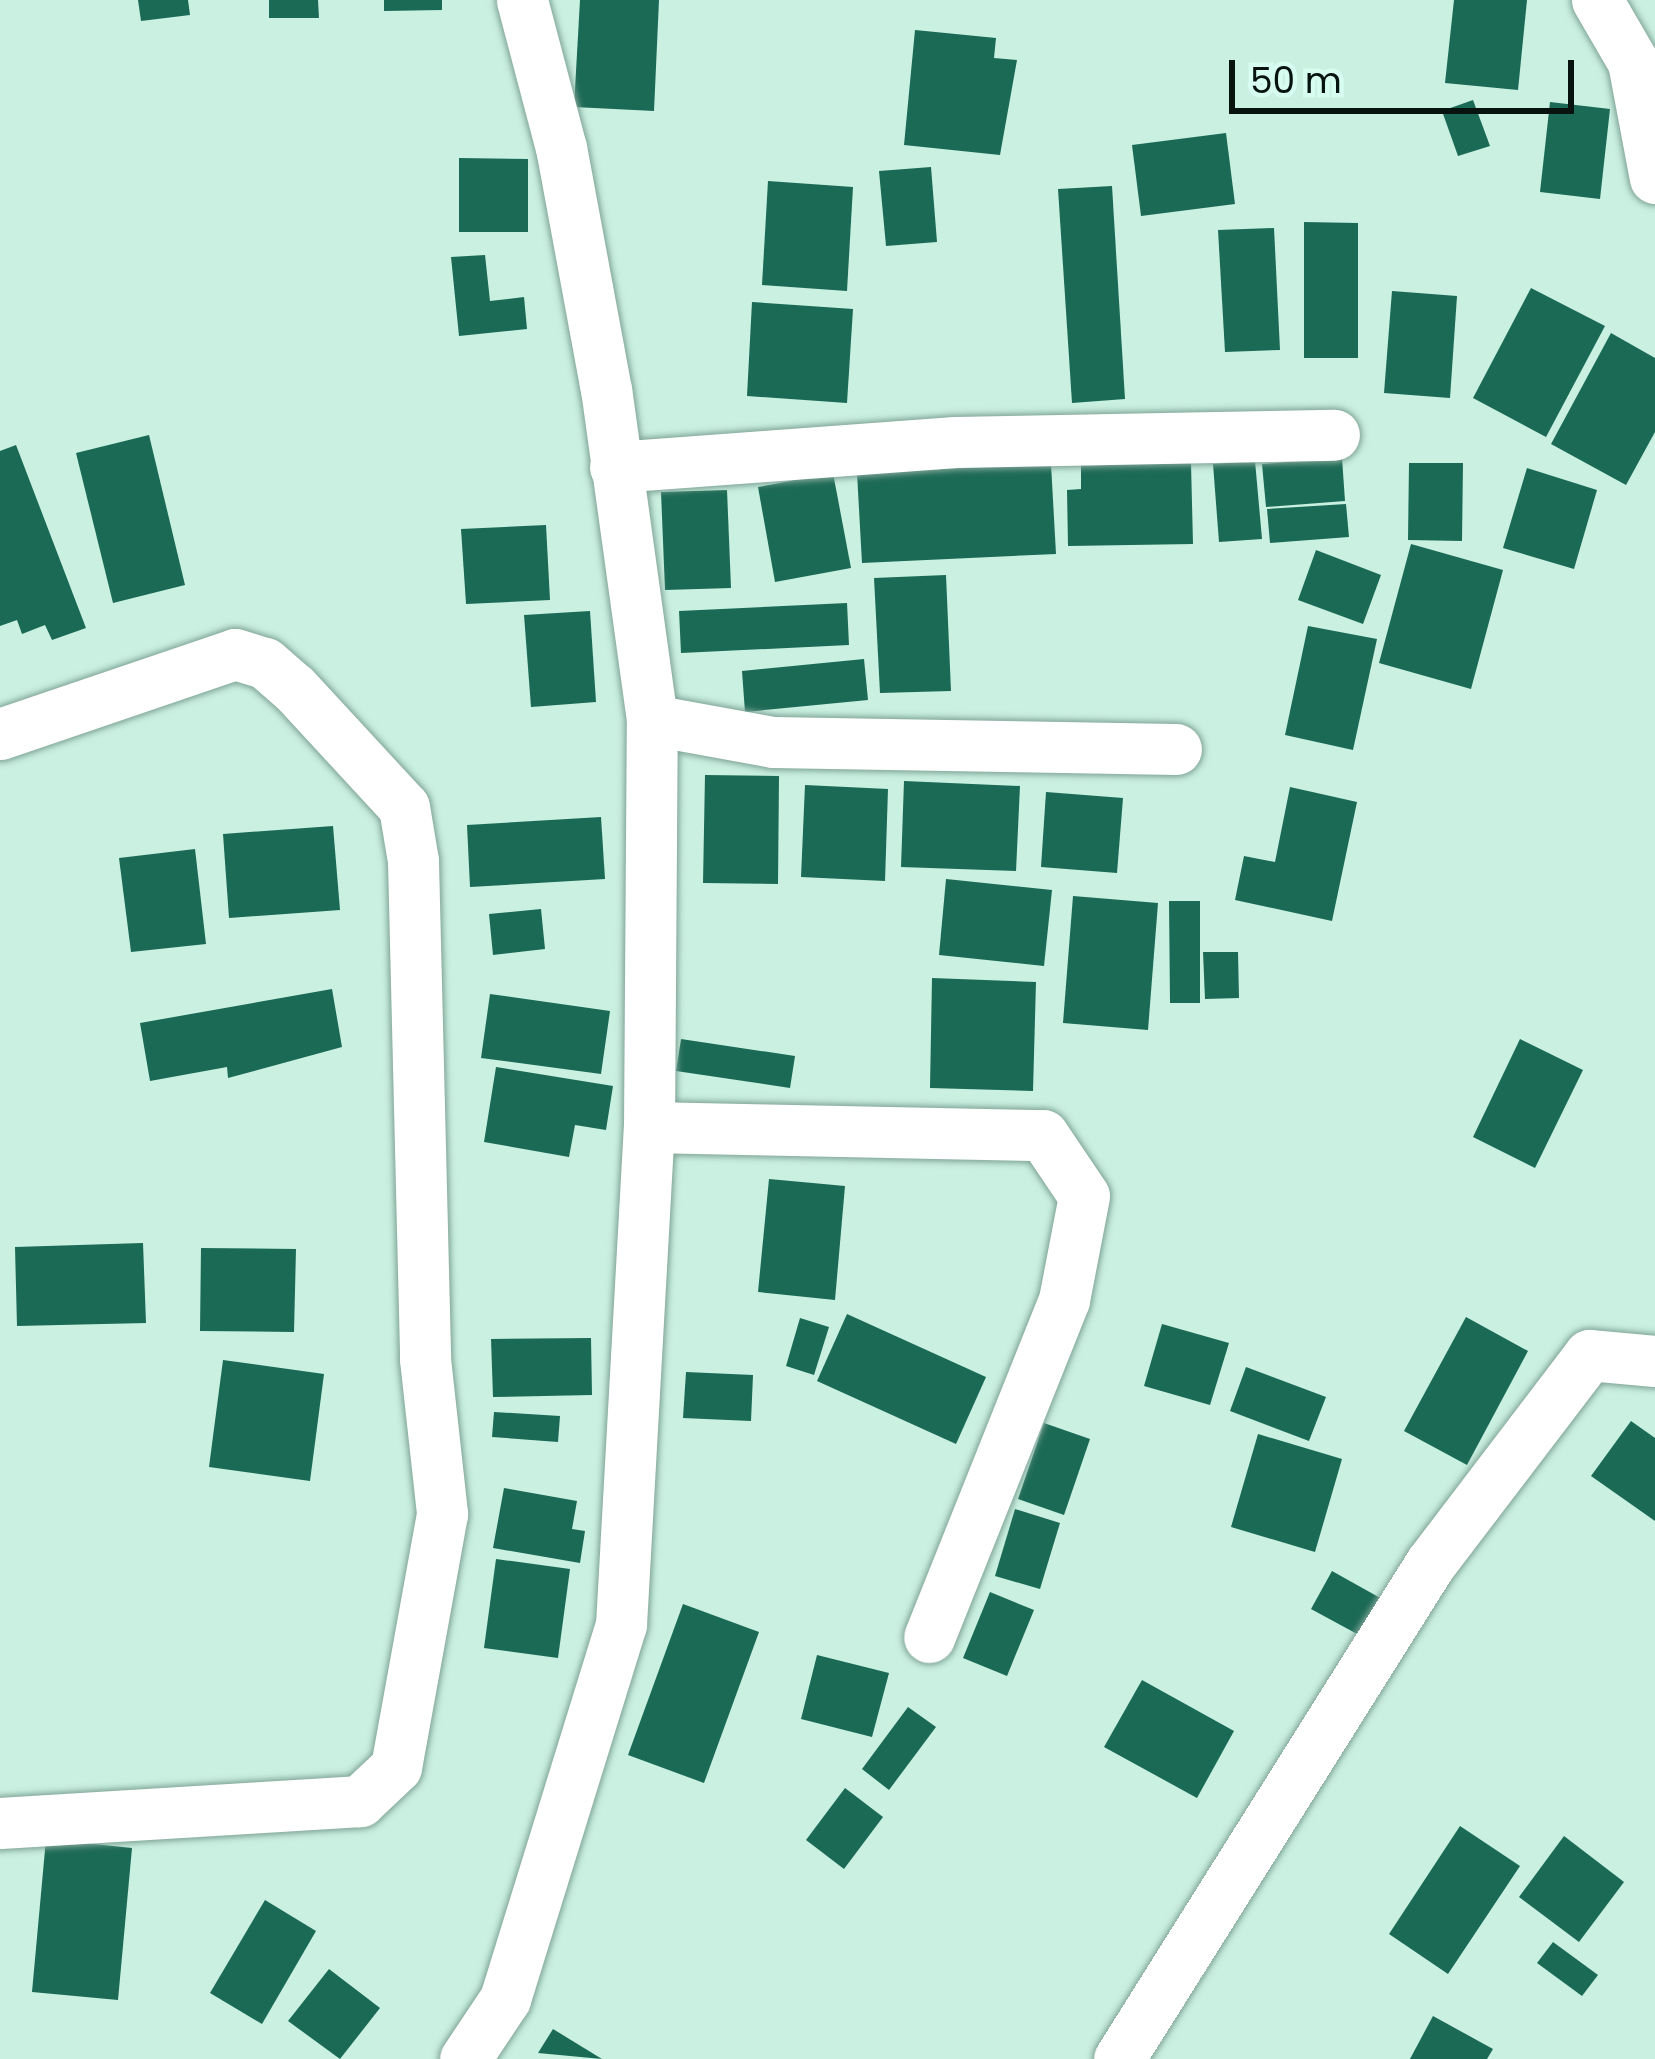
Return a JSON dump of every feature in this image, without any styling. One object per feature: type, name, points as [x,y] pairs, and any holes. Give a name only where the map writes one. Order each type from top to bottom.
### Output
[{"type":"street","points":[[465,2059],[505,1999],[621,1625],[650,1127],[652,720],[561,148],[522,0]]},
{"type":"street","points":[[1597,0],[1633,62],[1655,178]]},
{"type":"street","points":[[615,467],[955,442],[1334,435]]},
{"type":"street","points":[[0,734],[235,654],[265,663],[294,688],[404,807],[412,861],[425,1359],[442,1514],[396,1767],[360,1802],[0,1823]]},
{"type":"street","points":[[652,720],[773,742],[1175,748]]},
{"type":"street","points":[[650,1127],[1042,1136],[1084,1196],[1064,1300],[929,1636]]},
{"type":"street","points":[[1119,2059],[1430,1564],[1589,1355],[1655,1361]]},
{"type":"building","points":[[138,0],[188,0],[190,15],[141,21]]},
{"type":"building","points":[[269,0],[318,0],[319,18],[269,18]]},
{"type":"building","points":[[384,0],[442,0],[442,10],[384,11]]},
{"type":"building","points":[[580,0],[659,0],[654,111],[574,107]]},
{"type":"building","points":[[1454,0],[1527,0],[1518,90],[1445,83]]},
{"type":"building","points":[[915,30],[996,38],[994,58],[1017,60],[1000,155],[904,145]]},
{"type":"building","points":[[1473,100],[1490,146],[1458,156],[1442,111]]},
{"type":"building","points":[[1550,102],[1610,109],[1600,199],[1540,192]]},
{"type":"building","points":[[1226,133],[1235,204],[1141,216],[1132,145]]},
{"type":"building","points":[[459,158],[528,159],[528,232],[459,232]]},
{"type":"building","points":[[931,167],[937,242],[886,246],[879,171]]},
{"type":"building","points":[[768,181],[853,187],[847,291],[762,285]]},
{"type":"building","points":[[1112,186],[1125,399],[1072,403],[1058,189]]},
{"type":"building","points":[[1304,222],[1358,223],[1358,358],[1304,358]]},
{"type":"building","points":[[1274,228],[1280,350],[1225,352],[1218,230]]},
{"type":"building","points":[[485,255],[490,301],[524,297],[527,329],[459,336],[451,257]]},
{"type":"building","points":[[1531,288],[1605,326],[1546,437],[1473,398]]},
{"type":"building","points":[[1392,291],[1457,296],[1450,398],[1384,393]]},
{"type":"building","points":[[752,302],[853,309],[847,403],[747,396]]},
{"type":"building","points":[[1611,333],[1655,358],[1655,432],[1626,485],[1551,444]]},
{"type":"building","points":[[149,435],[185,585],[113,603],[76,453]]},
{"type":"building","points":[[16,445],[86,628],[52,640],[45,625],[22,634],[17,620],[0,626],[0,451]]},
{"type":"building","points":[[1342,458],[1345,501],[1266,507],[1262,464]]},
{"type":"building","points":[[1255,461],[1262,539],[1219,542],[1213,464]]},
{"type":"building","points":[[1191,463],[1193,544],[1068,546],[1067,490],[1081,489],[1081,465]]},
{"type":"building","points":[[1409,463],[1463,463],[1462,541],[1408,540]]},
{"type":"building","points":[[1051,464],[1056,554],[862,563],[857,473]]},
{"type":"building","points":[[1527,468],[1597,490],[1574,569],[1503,548]]},
{"type":"building","points":[[833,473],[851,568],[775,582],[758,487]]},
{"type":"building","points":[[727,490],[731,588],[665,590],[661,492]]},
{"type":"building","points":[[1346,504],[1349,537],[1270,543],[1267,509]]},
{"type":"building","points":[[546,525],[550,600],[466,604],[461,529]]},
{"type":"building","points":[[1411,544],[1503,570],[1471,689],[1379,663]]},
{"type":"building","points":[[1316,550],[1381,575],[1363,624],[1298,600]]},
{"type":"building","points":[[946,575],[951,691],[880,693],[874,578]]},
{"type":"building","points":[[847,603],[849,645],[681,653],[679,611]]},
{"type":"building","points":[[590,611],[596,702],[531,707],[524,615]]},
{"type":"building","points":[[1308,626],[1377,639],[1353,750],[1285,735]]},
{"type":"building","points":[[864,659],[868,700],[745,712],[742,671]]},
{"type":"building","points":[[705,775],[779,776],[778,884],[703,883]]},
{"type":"building","points":[[904,781],[1020,786],[1016,871],[901,867]]},
{"type":"building","points":[[805,785],[888,789],[885,881],[801,877]]},
{"type":"building","points":[[1290,787],[1357,802],[1332,921],[1235,900],[1244,856],[1275,862]]},
{"type":"building","points":[[1046,792],[1123,798],[1117,873],[1041,867]]},
{"type":"building","points":[[601,817],[605,879],[470,887],[467,825]]},
{"type":"building","points":[[333,826],[340,910],[229,918],[223,834]]},
{"type":"building","points":[[195,849],[206,944],[131,952],[119,858]]},
{"type":"building","points":[[946,879],[1052,890],[1044,966],[939,955]]},
{"type":"building","points":[[1073,896],[1158,903],[1148,1030],[1063,1023]]},
{"type":"building","points":[[1169,901],[1200,901],[1200,1003],[1170,1003]]},
{"type":"building","points":[[541,909],[545,949],[493,955],[489,914]]},
{"type":"building","points":[[1203,952],[1238,952],[1239,998],[1205,999]]},
{"type":"building","points":[[932,978],[1036,982],[1033,1091],[930,1088]]},
{"type":"building","points":[[332,989],[342,1047],[228,1078],[227,1067],[150,1081],[140,1023]]},
{"type":"building","points":[[490,994],[610,1011],[601,1074],[481,1058]]},
{"type":"building","points":[[681,1039],[795,1056],[790,1088],[676,1071]]},
{"type":"building","points":[[1520,1039],[1583,1070],[1535,1168],[1473,1137]]},
{"type":"building","points":[[496,1067],[613,1086],[606,1130],[575,1125],[569,1157],[484,1142]]},
{"type":"building","points":[[769,1179],[845,1186],[835,1300],[758,1292]]},
{"type":"building","points":[[143,1243],[146,1323],[17,1326],[15,1247]]},
{"type":"building","points":[[201,1248],[296,1249],[294,1332],[200,1331]]},
{"type":"building","points":[[847,1314],[986,1377],[956,1444],[817,1381]]},
{"type":"building","points":[[1466,1317],[1528,1351],[1467,1465],[1404,1431]]},
{"type":"building","points":[[800,1318],[829,1327],[814,1375],[786,1366]]},
{"type":"building","points":[[1162,1324],[1229,1343],[1210,1405],[1144,1386]]},
{"type":"building","points":[[591,1338],[592,1395],[493,1397],[491,1339]]},
{"type":"building","points":[[223,1360],[324,1374],[310,1481],[209,1467]]},
{"type":"building","points":[[1246,1367],[1326,1397],[1309,1441],[1230,1411]]},
{"type":"building","points":[[686,1372],[753,1375],[751,1421],[683,1418]]},
{"type":"building","points":[[494,1412],[560,1416],[558,1442],[492,1437]]},
{"type":"building","points":[[1631,1421],[1655,1438],[1655,1521],[1591,1476]]},
{"type":"building","points":[[1044,1423],[1090,1439],[1064,1515],[1018,1499]]},
{"type":"building","points":[[1258,1434],[1342,1459],[1315,1552],[1231,1527]]},
{"type":"building","points":[[504,1488],[577,1501],[572,1529],[585,1531],[580,1563],[493,1548]]},
{"type":"building","points":[[1015,1509],[1060,1523],[1040,1589],[995,1576]]},
{"type":"building","points":[[496,1559],[570,1569],[558,1658],[484,1648]]},
{"type":"building","points":[[1332,1571],[1391,1604],[1370,1641],[1311,1609]]},
{"type":"building","points":[[990,1592],[1034,1610],[1007,1676],[963,1658]]},
{"type":"building","points":[[683,1604],[759,1632],[704,1783],[628,1755]]},
{"type":"building","points":[[817,1655],[889,1673],[872,1737],[801,1719]]},
{"type":"building","points":[[1142,1680],[1234,1731],[1197,1798],[1104,1747]]},
{"type":"building","points":[[908,1707],[936,1727],[889,1790],[862,1769]]},
{"type":"building","points":[[845,1788],[883,1817],[844,1869],[806,1840]]},
{"type":"building","points":[[1460,1826],[1520,1866],[1448,1974],[1389,1934]]},
{"type":"building","points":[[1564,1836],[1624,1882],[1579,1942],[1519,1897]]},
{"type":"building","points":[[46,1839],[132,1848],[118,2000],[32,1992]]},
{"type":"building","points":[[265,1900],[316,1931],[262,2024],[210,1993]]},
{"type":"building","points":[[1553,1942],[1598,1975],[1582,1996],[1537,1963]]},
{"type":"building","points":[[329,1969],[380,2008],[340,2059],[288,2021]]},
{"type":"building","points":[[1433,2016],[1493,2049],[1487,2059],[1410,2059]]},
{"type":"building","points":[[553,2029],[602,2059],[538,2053]]}]
